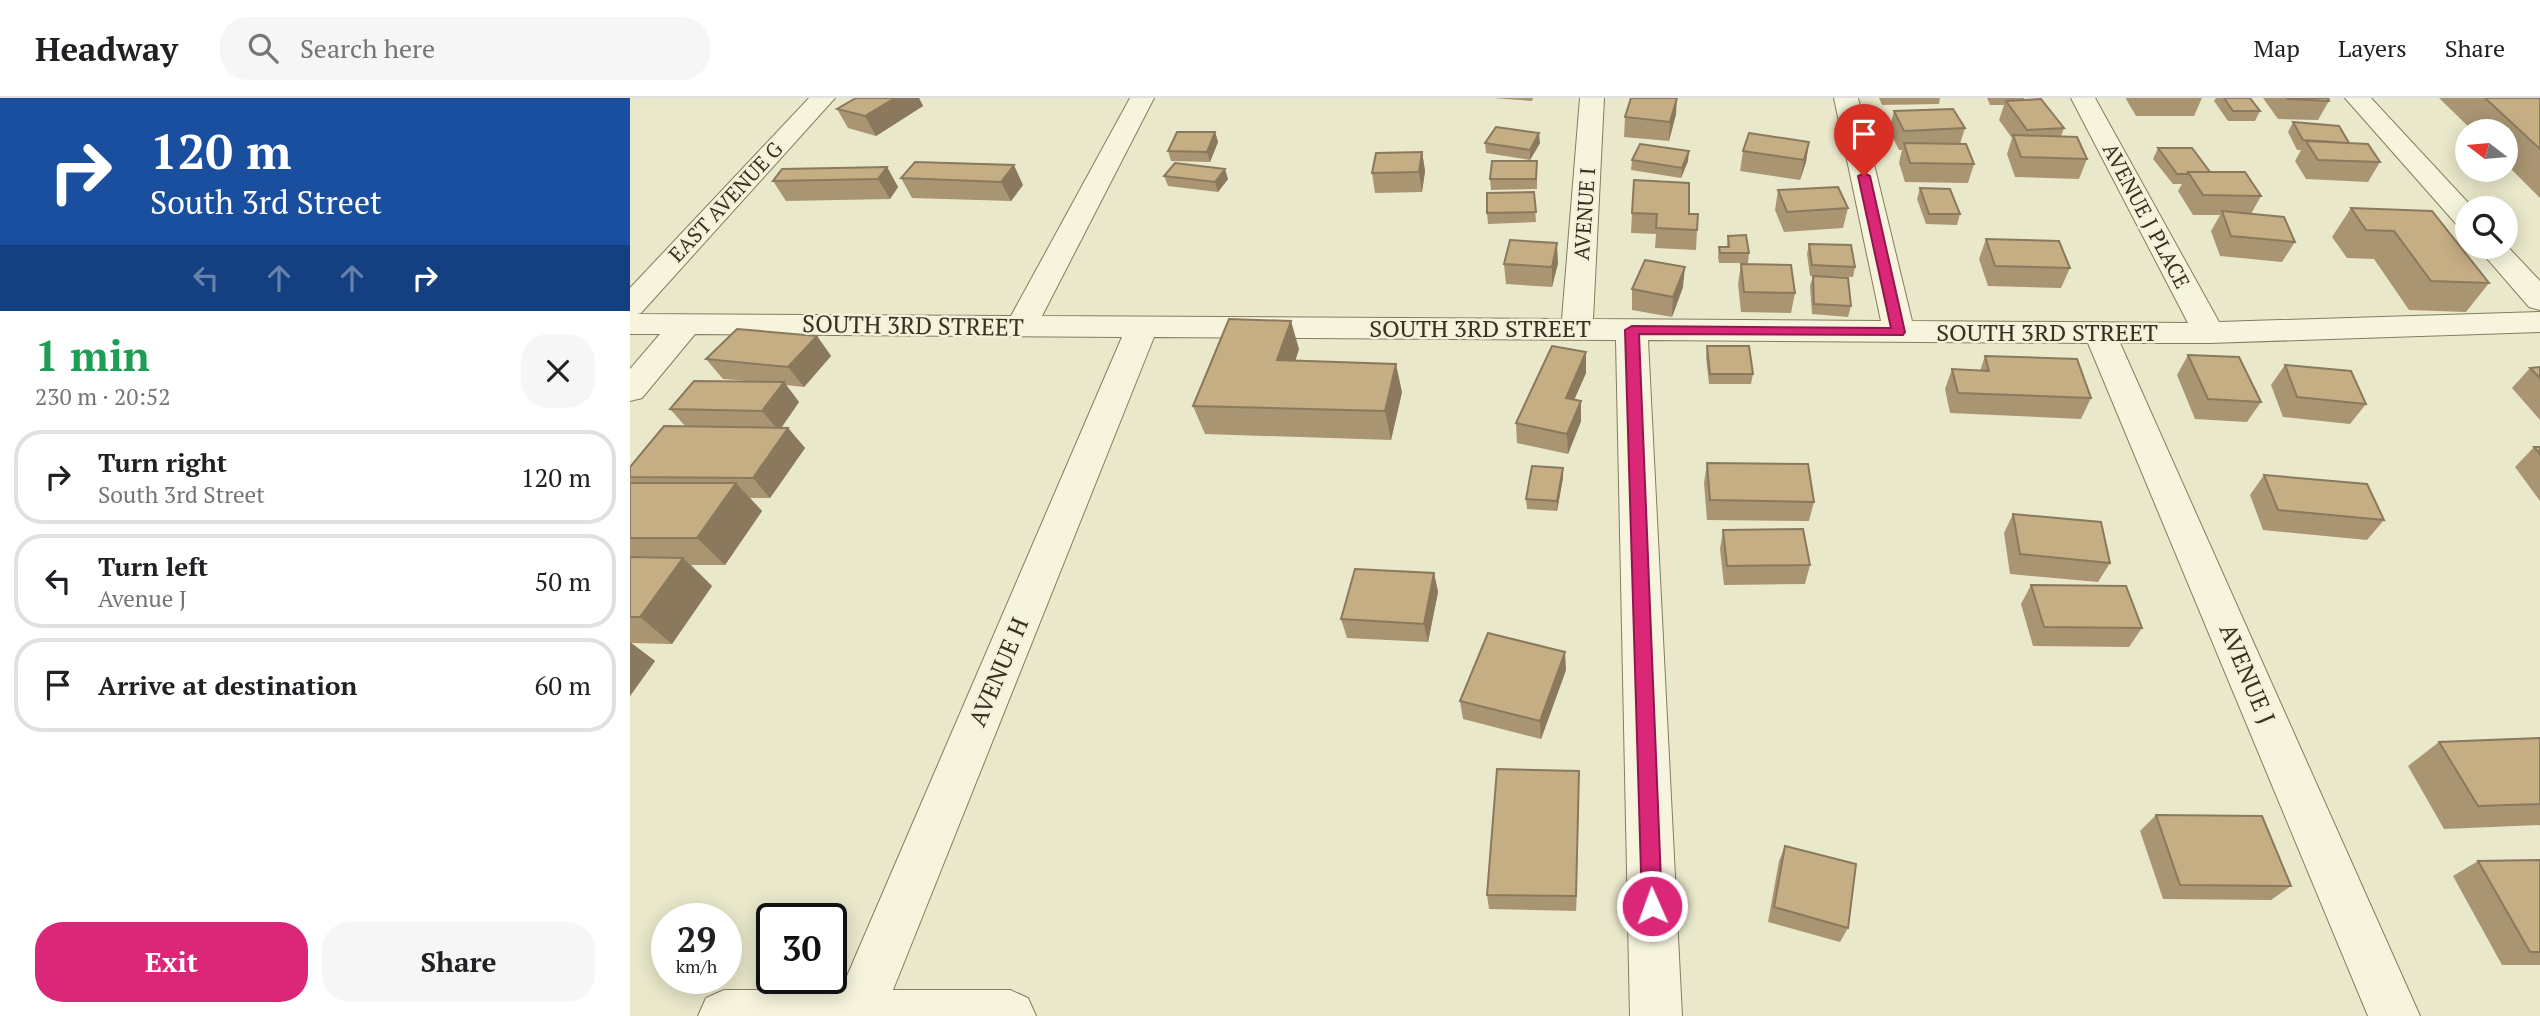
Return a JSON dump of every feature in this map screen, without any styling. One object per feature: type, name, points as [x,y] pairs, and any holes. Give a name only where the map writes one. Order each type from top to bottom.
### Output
[{"type":"street","name":"EAST AVENUE G","points":[[630,306],[823,98]]},
{"type":"street","points":[[1021,327],[1142,98]]},
{"type":"street","name":"AVENUE I","points":[[1577,330],[1592,98]]},
{"type":"street","points":[[1846,98],[1899,332]]},
{"type":"street","name":"AVENUE J PLACE","points":[[2083,98],[2209,333]]},
{"type":"street","points":[[2357,98],[2455,206]]},
{"type":"street","points":[[2503,259],[2540,300]]},
{"type":"street","name":"SOUTH 3RD STREET","points":[[630,324],[2209,333],[2540,322]]},
{"type":"street","points":[[630,390],[687,324]]},
{"type":"street","name":"AVENUE H","points":[[856,1016],[1142,328]]},
{"type":"street","points":[[1632,330],[1656,1016]]},
{"type":"street","name":"AVENUE J","points":[[2100,333],[2394,1016]]},
{"type":"street","points":[[724,1016],[1010,1016]]},
{"type":"building","points":[[856,98],[895,98],[865,116],[837,109]]},
{"type":"building","points":[[1631,98],[1677,98],[1670,122],[1625,117]]},
{"type":"building","points":[[2224,98],[2250,98],[2260,111],[2233,111]]},
{"type":"building","points":[[2328,98],[2329,101],[2288,99]]},
{"type":"building","points":[[2485,98],[2540,98],[2540,149],[2518,129],[2518,119],[2508,119]]},
{"type":"building","points":[[2041,99],[2064,128],[2027,130],[2006,101]]},
{"type":"building","points":[[1953,109],[1965,128],[1904,131],[1894,111]]},
{"type":"building","points":[[2293,122],[2339,126],[2349,143],[2303,140]]},
{"type":"building","points":[[1496,127],[1539,133],[1530,150],[1485,143]]},
{"type":"building","points":[[1177,132],[1215,132],[1207,152],[1168,151]]},
{"type":"building","points":[[1749,133],[1809,142],[1804,160],[1743,151]]},
{"type":"building","points":[[2013,135],[2077,137],[2087,159],[2021,157]]},
{"type":"building","points":[[2306,141],[2368,144],[2380,162],[2318,160]]},
{"type":"building","points":[[1904,143],[1966,144],[1974,164],[1910,163]]},
{"type":"building","points":[[1640,144],[1689,151],[1682,168],[1632,160]]},
{"type":"building","points":[[2158,148],[2192,148],[2210,172],[2177,174]]},
{"type":"building","points":[[1422,152],[1419,172],[1372,173],[1376,153]]},
{"type":"building","points":[[1492,161],[1537,161],[1536,179],[1490,179]]},
{"type":"building","points":[[915,162],[1014,165],[1001,182],[901,178]]},
{"type":"building","points":[[1175,163],[1225,169],[1215,182],[1164,176]]},
{"type":"building","points":[[887,167],[878,179],[773,181],[782,169]]},
{"type":"building","points":[[2188,172],[2245,172],[2261,196],[2203,195]]},
{"type":"building","points":[[1634,180],[1689,183],[1689,214],[1698,214],[1697,230],[1656,228],[1657,214],[1632,213]]},
{"type":"building","points":[[1838,187],[1848,208],[1787,212],[1778,190]]},
{"type":"building","points":[[1920,188],[1950,189],[1960,214],[1929,214]]},
{"type":"building","points":[[1534,192],[1536,212],[1487,213],[1487,193]]},
{"type":"building","points":[[2351,208],[2432,211],[2455,240],[2455,259],[2470,259],[2489,283],[2431,281],[2394,231],[2366,230]]},
{"type":"building","points":[[2222,211],[2284,217],[2295,242],[2231,236]]},
{"type":"building","points":[[1746,235],[1749,253],[1720,253],[1719,247],[1729,247],[1728,236]]},
{"type":"building","points":[[1986,239],[2059,241],[2070,268],[1995,266]]},
{"type":"building","points":[[1510,240],[1557,243],[1552,267],[1504,264]]},
{"type":"building","points":[[1809,244],[1851,245],[1855,267],[1812,265]]},
{"type":"building","points":[[1645,260],[1685,267],[1673,297],[1632,289]]},
{"type":"building","points":[[1741,264],[1791,265],[1795,293],[1744,292]]},
{"type":"building","points":[[1813,276],[1848,278],[1851,306],[1814,304]]},
{"type":"building","points":[[1229,319],[1291,321],[1277,360],[1396,364],[1385,411],[1193,406]]},
{"type":"building","points":[[737,329],[817,336],[788,367],[706,359]]},
{"type":"building","points":[[1552,346],[1586,352],[1566,398],[1581,401],[1567,434],[1516,423]]},
{"type":"building","points":[[1707,346],[1749,346],[1753,374],[1710,374]]},
{"type":"building","points":[[2188,355],[2239,357],[2261,402],[2208,399]]},
{"type":"building","points":[[1985,356],[2077,359],[2091,398],[1958,393],[1952,369],[1989,371]]},
{"type":"building","points":[[2285,365],[2351,371],[2366,404],[2297,397]]},
{"type":"building","points":[[2540,367],[2540,378],[2530,368]]},
{"type":"building","points":[[694,381],[784,382],[762,411],[670,409]]},
{"type":"building","points":[[664,426],[788,428],[753,478],[630,477],[630,467]]},
{"type":"building","points":[[1707,463],[1808,464],[1814,502],[1710,500]]},
{"type":"building","points":[[1532,466],[1563,468],[1557,501],[1526,499]]},
{"type":"building","points":[[2264,475],[2367,484],[2384,520],[2278,510]]},
{"type":"building","points":[[630,483],[736,483],[697,538],[630,538]]},
{"type":"building","points":[[2013,514],[2101,522],[2110,563],[2020,554]]},
{"type":"building","points":[[1803,529],[1810,565],[1727,566],[1723,530]]},
{"type":"building","points":[[630,557],[683,558],[640,617],[630,617]]},
{"type":"building","points":[[1355,569],[1434,573],[1424,624],[1341,619]]},
{"type":"building","points":[[2031,585],[2126,586],[2142,628],[2044,627]]},
{"type":"building","points":[[1488,633],[1565,652],[1540,721],[1460,701]]},
{"type":"building","points":[[2540,738],[2540,804],[2478,806],[2439,742]]},
{"type":"building","points":[[1497,769],[1579,771],[1576,896],[1487,895]]},
{"type":"building","points":[[2156,815],[2262,816],[2291,886],[2180,885]]},
{"type":"building","points":[[1785,846],[1856,864],[1848,928],[1774,907]]},
{"type":"building","points":[[2540,860],[2540,952],[2530,952],[2478,861]]},
{"type":"route","points":[[1652,906],[1632,330],[1899,332],[1864,176]]}]
